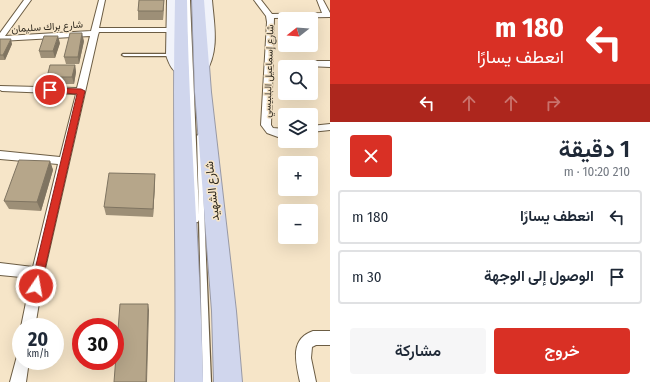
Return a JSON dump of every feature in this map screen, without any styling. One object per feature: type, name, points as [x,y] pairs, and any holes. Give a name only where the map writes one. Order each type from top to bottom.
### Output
[{"type":"highway","points":[[180,0],[176,63],[190,310],[189,382]]},
{"type":"highway","name":"شارع الشهيد","points":[[198,0],[201,71],[224,311],[228,382]]},
{"type":"street","points":[[0,39],[28,0]]},
{"type":"street","points":[[30,318],[38,273],[96,32],[102,0]]},
{"type":"street","points":[[172,0],[172,30],[176,63]]},
{"type":"street","points":[[201,71],[208,58],[210,46],[207,0]]},
{"type":"street","name":"شارع إسماعيل البلبيسي","points":[[257,0],[270,16],[271,22],[266,125],[270,131],[278,133]]},
{"type":"street","points":[[270,16],[328,15],[320,0]]},
{"type":"street","name":"شارع براك سليمان","points":[[0,39],[96,32],[172,30]]},
{"type":"street","points":[[318,64],[330,64]]},
{"type":"street","points":[[2,88],[81,91]]},
{"type":"street","points":[[318,128],[330,127]]},
{"type":"street","points":[[0,155],[65,161]]},
{"type":"street","points":[[0,269],[38,273]]},
{"type":"street","points":[[308,382],[303,354],[304,347],[307,341],[311,339],[330,338]]},
{"type":"street","points":[[18,382],[20,370]]},
{"type":"lane","points":[[188,0],[198,306]]},
{"type":"lane","points":[[192,0],[200,169],[207,382]]},
{"type":"lane","points":[[124,55],[176,63]]},
{"type":"building","points":[[139,0],[164,0],[163,11],[138,11]]},
{"type":"building","points":[[70,33],[82,33],[78,57],[64,57]]},
{"type":"building","points":[[44,36],[58,36],[53,51],[39,51]]},
{"type":"building","points":[[0,39],[11,39],[3,55],[0,55]]},
{"type":"building","points":[[50,65],[75,65],[72,77],[47,77]]},
{"type":"building","points":[[19,160],[50,161],[37,202],[4,201]]},
{"type":"building","points":[[109,173],[155,174],[153,209],[104,207]]},
{"type":"building","points":[[120,304],[148,304],[146,382],[114,382],[115,370],[124,370],[124,318],[119,318]]},
{"type":"route","points":[[36,286],[81,91],[50,90]]}]
